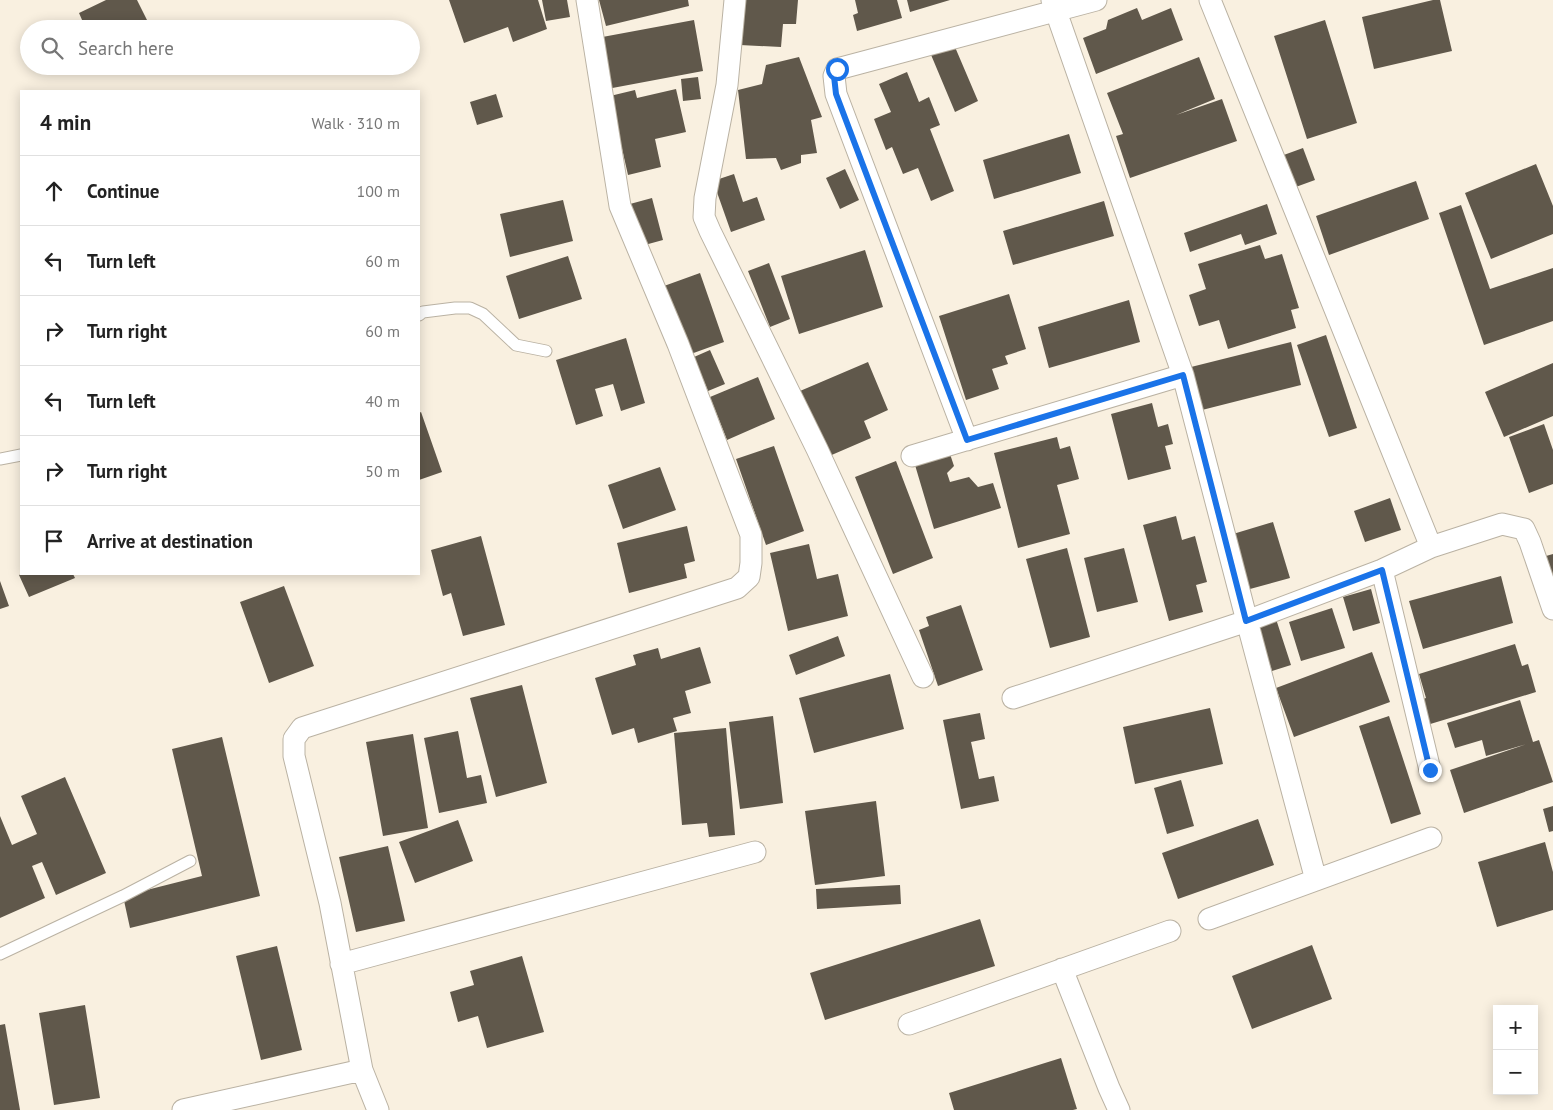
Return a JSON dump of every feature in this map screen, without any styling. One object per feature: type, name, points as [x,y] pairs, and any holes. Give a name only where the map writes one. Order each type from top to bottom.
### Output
[{"type":"street","points":[[378,1110],[362,1070],[330,903],[294,756],[294,739],[302,728],[737,588],[749,577],[751,535],[678,344],[620,206],[587,0]]},
{"type":"street","points":[[734,0],[727,85],[705,198],[704,217],[817,449],[923,677]]},
{"type":"street","points":[[967,440],[836,94],[834,76],[837,69],[1054,6],[1096,0]]},
{"type":"street","points":[[1210,0],[1431,547]]},
{"type":"street","points":[[1054,6],[1183,375],[1246,621],[1316,880]]},
{"type":"street","points":[[912,456],[1183,375]]},
{"type":"street","points":[[1013,698],[1246,621],[1382,570],[1431,547],[1502,524],[1524,529],[1553,609]]},
{"type":"street","points":[[1382,570],[1430,770]]},
{"type":"street","points":[[1209,919],[1431,838]]},
{"type":"street","points":[[341,964],[755,852]]},
{"type":"street","points":[[909,1024],[1170,931]]},
{"type":"street","points":[[1062,969],[1108,1088],[1119,1110]]},
{"type":"street","points":[[183,1110],[362,1070]]},
{"type":"lane","points":[[420,314],[423,312],[454,308],[470,308],[483,314],[516,345],[546,351]]},
{"type":"lane","points":[[0,460],[20,456]]},
{"type":"lane","points":[[0,954],[123,896],[190,861]]},
{"type":"building","points":[[106,0],[137,0],[147,20],[82,20],[79,13]]},
{"type":"building","points":[[449,0],[538,0],[547,29],[513,42],[508,27],[464,43]]},
{"type":"building","points":[[542,0],[567,0],[570,17],[546,21]]},
{"type":"building","points":[[599,0],[688,0],[689,6],[606,26]]},
{"type":"building","points":[[743,0],[798,0],[796,24],[783,24],[781,47],[740,45]]},
{"type":"building","points":[[855,0],[897,0],[902,18],[857,31],[853,15],[858,13]]},
{"type":"building","points":[[907,0],[950,0],[910,12]]},
{"type":"building","points":[[1440,0],[1452,51],[1374,69],[1362,17]]},
{"type":"building","points":[[1137,8],[1142,20],[1171,8],[1183,40],[1096,74],[1083,38],[1106,29],[1108,20]]},
{"type":"building","points":[[694,20],[703,71],[607,89],[597,38]]},
{"type":"building","points":[[1325,20],[1357,123],[1307,139],[1274,36]]},
{"type":"building","points":[[952,40],[978,101],[955,112],[929,50]]},
{"type":"building","points":[[799,57],[822,117],[811,120],[817,153],[801,155],[801,163],[781,170],[776,158],[746,159],[738,90],[762,84],[766,65]]},
{"type":"building","points":[[1199,57],[1215,99],[1176,115],[1222,99],[1237,141],[1130,178],[1116,136],[1123,134],[1107,93]]},
{"type":"building","points":[[907,72],[919,102],[929,97],[940,125],[930,129],[954,191],[931,201],[918,168],[903,174],[892,147],[886,150],[874,119],[891,112],[879,84]]},
{"type":"building","points":[[698,77],[701,99],[683,101],[681,79]]},
{"type":"building","points":[[676,89],[686,132],[655,139],[661,167],[628,175],[610,96],[635,90],[637,98]]},
{"type":"building","points":[[496,94],[503,117],[477,125],[470,102]]},
{"type":"building","points":[[1069,134],[1081,173],[994,199],[983,160]]},
{"type":"building","points":[[1303,148],[1315,180],[1293,188],[1281,156]]},
{"type":"building","points":[[1536,164],[1553,206],[1553,234],[1491,259],[1465,193]]},
{"type":"building","points":[[845,169],[859,200],[840,209],[826,178]]},
{"type":"building","points":[[734,174],[743,202],[757,197],[765,220],[731,232],[713,181]]},
{"type":"building","points":[[1416,181],[1429,219],[1329,255],[1316,216]]},
{"type":"building","points":[[652,198],[663,240],[641,246],[630,204]]},
{"type":"building","points":[[563,200],[573,241],[510,257],[500,214]]},
{"type":"building","points":[[1104,201],[1114,236],[1013,265],[1003,231]]},
{"type":"building","points":[[1267,204],[1277,234],[1245,245],[1241,234],[1190,252],[1184,233]]},
{"type":"building","points":[[1461,205],[1490,289],[1553,268],[1553,321],[1484,345],[1439,213]]},
{"type":"building","points":[[1260,245],[1265,259],[1282,254],[1299,308],[1291,310],[1296,328],[1228,349],[1219,320],[1199,326],[1189,295],[1206,289],[1198,264]]},
{"type":"building","points":[[865,250],[883,307],[799,334],[781,276]]},
{"type":"building","points":[[568,256],[582,299],[519,319],[506,276]]},
{"type":"building","points":[[769,263],[790,319],[770,327],[748,271]]},
{"type":"building","points":[[700,273],[724,342],[688,355],[664,286]]},
{"type":"building","points":[[1009,294],[1026,349],[1005,356],[1008,364],[992,369],[999,389],[966,400],[939,316]]},
{"type":"building","points":[[1129,300],[1140,342],[1049,368],[1038,327]]},
{"type":"building","points":[[1326,335],[1357,428],[1329,437],[1297,345]]},
{"type":"building","points":[[626,338],[645,403],[621,411],[613,384],[595,389],[603,416],[576,425],[556,360]]},
{"type":"building","points":[[1291,342],[1301,385],[1202,410],[1191,367]]},
{"type":"building","points":[[710,350],[725,384],[708,391],[694,357]]},
{"type":"building","points":[[868,362],[888,410],[864,421],[871,438],[827,457],[800,391]]},
{"type":"building","points":[[1553,363],[1553,416],[1504,437],[1485,392]]},
{"type":"building","points":[[758,377],[775,419],[727,440],[710,397]]},
{"type":"building","points":[[1152,403],[1158,427],[1168,424],[1173,444],[1165,446],[1171,469],[1128,480],[1111,414]]},
{"type":"building","points":[[420,412],[442,472],[420,480]]},
{"type":"building","points":[[1544,424],[1553,450],[1553,484],[1529,493],[1509,437]]},
{"type":"building","points":[[1057,437],[1060,449],[1070,446],[1079,479],[1057,485],[1070,534],[1018,548],[994,453]]},
{"type":"building","points":[[774,446],[804,531],[766,545],[736,459]]},
{"type":"building","points":[[950,454],[954,466],[947,473],[950,482],[969,477],[978,487],[993,483],[1001,508],[934,529],[915,465]]},
{"type":"building","points":[[896,461],[933,558],[893,574],[855,477]]},
{"type":"building","points":[[660,467],[676,510],[623,529],[608,485]]},
{"type":"building","points":[[1390,498],[1401,530],[1365,542],[1354,511]]},
{"type":"building","points":[[1176,516],[1182,540],[1195,536],[1207,582],[1196,585],[1203,612],[1169,621],[1143,525]]},
{"type":"building","points":[[1273,522],[1290,578],[1250,589],[1233,534]]},
{"type":"building","points":[[687,526],[695,561],[684,564],[687,578],[629,593],[617,543]]},
{"type":"building","points":[[481,536],[505,625],[463,636],[451,593],[443,596],[431,550]]},
{"type":"building","points":[[809,544],[817,579],[838,574],[848,616],[788,631],[770,553]]},
{"type":"building","points":[[1067,548],[1090,637],[1050,648],[1026,559]]},
{"type":"building","points":[[1124,548],[1138,602],[1097,612],[1084,558]]},
{"type":"building","points":[[1553,554],[1553,594],[1539,558]]},
{"type":"building","points":[[19,575],[74,575],[75,578],[29,597]]},
{"type":"building","points":[[1501,576],[1513,623],[1423,649],[1409,601]]},
{"type":"building","points":[[0,581],[9,606],[0,609]]},
{"type":"building","points":[[284,586],[314,666],[269,683],[240,602]]},
{"type":"building","points":[[1371,589],[1380,623],[1353,631],[1343,597]]},
{"type":"building","points":[[961,605],[983,670],[938,686],[919,630],[929,626],[926,617]]},
{"type":"building","points":[[1332,608],[1345,648],[1301,661],[1289,622]]},
{"type":"building","points":[[1276,619],[1291,665],[1272,671],[1257,625]]},
{"type":"building","points":[[838,636],[845,656],[796,675],[789,655]]},
{"type":"building","points":[[1515,644],[1522,666],[1528,664],[1536,692],[1427,725],[1420,700],[1426,698],[1419,674]]},
{"type":"building","points":[[700,647],[711,683],[685,691],[691,713],[673,718],[677,731],[638,743],[634,728],[612,735],[595,678],[636,665],[633,655],[658,648],[661,659]]},
{"type":"building","points":[[1372,652],[1390,702],[1294,737],[1276,688]]},
{"type":"building","points":[[890,674],[904,729],[814,753],[799,698]]},
{"type":"building","points":[[522,685],[547,783],[496,797],[470,698]]},
{"type":"building","points":[[1520,700],[1533,742],[1539,740],[1553,782],[1464,813],[1450,770],[1527,744],[1486,756],[1482,740],[1455,748],[1447,723]]},
{"type":"building","points":[[1210,708],[1223,764],[1135,784],[1123,727]]},
{"type":"building","points":[[980,713],[985,739],[971,742],[979,779],[994,776],[999,801],[961,809],[943,720]]},
{"type":"building","points":[[773,716],[783,803],[740,809],[729,722]]},
{"type":"building","points":[[1389,716],[1421,814],[1391,824],[1359,726]]},
{"type":"building","points":[[726,728],[735,835],[709,837],[707,823],[682,825],[674,733]]},
{"type":"building","points":[[458,731],[467,778],[481,775],[487,803],[439,813],[424,738]]},
{"type":"building","points":[[413,734],[428,828],[383,836],[366,742]]},
{"type":"building","points":[[222,737],[260,896],[130,928],[123,896],[202,876],[172,749]]},
{"type":"building","points":[[65,777],[106,873],[56,895],[42,862],[32,866],[45,898],[0,918],[0,816],[12,845],[37,834],[21,796]]},
{"type":"building","points":[[1181,780],[1194,826],[1167,834],[1154,788]]},
{"type":"building","points":[[876,801],[885,876],[815,885],[805,811]]},
{"type":"building","points":[[1553,806],[1553,831],[1549,832],[1543,809]]},
{"type":"building","points":[[1258,819],[1274,865],[1178,899],[1162,853]]},
{"type":"building","points":[[458,820],[473,861],[415,883],[399,842]]},
{"type":"building","points":[[1545,842],[1553,872],[1553,910],[1497,927],[1478,862]]},
{"type":"building","points":[[388,846],[405,921],[356,932],[339,857]]},
{"type":"building","points":[[900,885],[901,904],[817,909],[816,889]]},
{"type":"building","points":[[980,919],[995,966],[825,1020],[810,973]]},
{"type":"building","points":[[1312,945],[1332,999],[1252,1029],[1232,976]]},
{"type":"building","points":[[277,946],[302,1050],[261,1060],[236,956]]},
{"type":"building","points":[[522,956],[544,1032],[487,1048],[478,1016],[458,1022],[450,992],[474,985],[470,971]]},
{"type":"building","points":[[85,1005],[100,1098],[54,1105],[39,1013]]},
{"type":"building","points":[[5,1024],[20,1110],[0,1110],[0,1025]]},
{"type":"building","points":[[1061,1058],[1077,1109],[954,1110],[949,1093]]},
{"type":"route","points":[[837,69],[834,76],[836,94],[967,440],[1183,375],[1246,621],[1382,570],[1430,770]]}]
